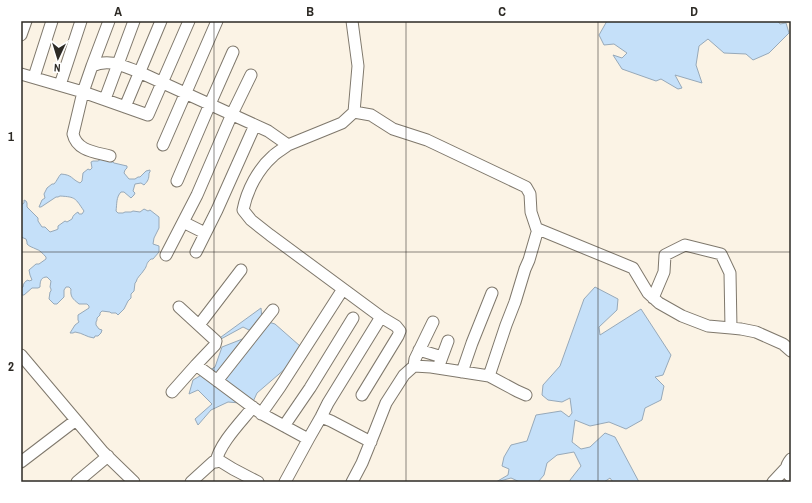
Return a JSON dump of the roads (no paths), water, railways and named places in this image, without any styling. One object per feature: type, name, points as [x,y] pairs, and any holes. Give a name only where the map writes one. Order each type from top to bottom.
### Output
[{"type":"street","points":[[21,35],[26,21]]},
{"type":"street","points":[[34,77],[52,21]]},
{"type":"street","points":[[60,85],[81,21]]},
{"type":"street","points":[[108,21],[83,92],[73,134],[78,145],[84,149],[110,156]]},
{"type":"street","points":[[105,99],[134,21]]},
{"type":"street","points":[[125,107],[161,21]]},
{"type":"street","points":[[21,74],[105,99],[148,115],[189,21]]},
{"type":"street","points":[[163,145],[217,21]]},
{"type":"street","points":[[352,21],[358,66],[354,112],[342,123],[288,145],[273,155],[262,168],[250,189],[244,203],[243,210],[251,220],[270,235],[381,317],[396,326],[400,331],[362,395]]},
{"type":"street","points":[[177,181],[234,52]]},
{"type":"street","points":[[92,66],[107,62],[118,64],[139,72],[268,131],[288,145]]},
{"type":"street","points":[[166,255],[197,195],[250,75]]},
{"type":"street","points":[[354,112],[372,115],[393,129],[427,140],[526,187],[530,194],[531,212],[537,230],[529,260],[489,376]]},
{"type":"street","points":[[196,252],[255,125]]},
{"type":"street","points":[[183,222],[205,233]]},
{"type":"street","points":[[537,230],[538,229],[633,268],[648,293],[659,303],[682,316],[708,326],[742,329],[756,332],[783,344],[791,351]]},
{"type":"street","points":[[654,298],[664,272],[666,255],[685,245],[721,254],[730,273],[731,328]]},
{"type":"street","points":[[199,325],[241,270]]},
{"type":"street","points":[[216,462],[219,451],[233,430],[257,411],[280,387],[343,289]]},
{"type":"street","points":[[462,372],[492,293]]},
{"type":"street","points":[[172,392],[215,345],[216,341],[179,307]]},
{"type":"street","points":[[216,381],[273,310]]},
{"type":"street","points":[[285,482],[328,403],[381,317]]},
{"type":"street","points":[[284,426],[310,388],[353,318]]},
{"type":"street","points":[[352,482],[362,463],[386,403],[404,375],[414,366],[415,359],[433,322]]},
{"type":"street","points":[[438,368],[448,341]]},
{"type":"street","points":[[419,350],[442,357]]},
{"type":"street","points":[[21,355],[108,456],[134,482]]},
{"type":"street","points":[[196,365],[257,411],[308,439]]},
{"type":"street","points":[[414,366],[431,367],[489,376],[526,395]]},
{"type":"street","points":[[321,417],[371,442]]},
{"type":"street","points":[[21,462],[76,420]]},
{"type":"street","points":[[77,482],[108,456]]},
{"type":"street","points":[[191,482],[213,462],[220,461],[258,482]]},
{"type":"street","points":[[773,482],[790,468]]},
{"type":"water","points":[[607,21],[778,21],[780,24],[786,23],[789,33],[769,53],[753,60],[746,54],[724,53],[708,39],[699,46],[696,65],[702,83],[675,75],[682,88],[678,89],[661,79],[656,81],[622,69],[613,55],[622,58],[627,53],[614,44],[604,45],[599,35]]},
{"type":"water","points":[[101,159],[109,159],[114,163],[127,166],[124,173],[129,179],[140,177],[146,171],[150,170],[148,180],[144,185],[141,183],[135,184],[133,191],[135,193],[131,198],[124,192],[119,194],[117,198],[116,211],[118,213],[133,211],[140,212],[144,209],[148,211],[150,210],[159,217],[159,228],[153,244],[159,246],[159,252],[148,262],[137,279],[134,291],[131,294],[131,298],[124,309],[118,315],[116,313],[102,311],[100,313],[97,318],[96,325],[102,330],[98,336],[95,336],[94,338],[75,332],[70,333],[79,322],[78,315],[89,308],[89,306],[87,304],[79,304],[75,301],[72,298],[71,289],[69,287],[66,287],[64,290],[64,297],[57,304],[54,304],[49,299],[51,281],[47,277],[41,280],[40,287],[32,288],[24,295],[21,295],[21,288],[23,287],[24,283],[28,280],[32,280],[29,270],[36,264],[39,264],[46,259],[46,257],[39,250],[28,245],[26,239],[21,237],[21,205],[24,203],[24,200],[26,201],[27,207],[38,218],[38,221],[42,227],[45,227],[50,232],[58,229],[58,226],[65,221],[67,222],[72,219],[76,213],[78,212],[79,214],[82,214],[84,211],[75,199],[65,196],[56,197],[39,207],[42,200],[45,198],[44,194],[47,188],[54,184],[61,174],[70,176],[80,183],[82,181],[83,173],[92,168],[91,162]]},
{"type":"water","points":[[595,287],[618,299],[617,310],[599,327],[600,335],[641,309],[671,355],[663,375],[655,377],[664,386],[661,400],[645,408],[642,420],[626,429],[609,422],[590,426],[575,420],[572,442],[581,449],[590,447],[605,433],[615,437],[639,482],[613,482],[610,478],[604,482],[570,482],[581,466],[574,452],[557,455],[547,463],[544,475],[538,482],[520,482],[511,478],[496,482],[508,475],[509,469],[502,466],[504,457],[511,445],[527,441],[536,415],[561,411],[569,417],[572,413],[570,398],[562,402],[548,400],[542,395],[543,385],[560,366],[584,299]]},
{"type":"water","points":[[261,308],[262,320],[275,324],[300,346],[300,356],[257,393],[252,404],[228,402],[211,410],[198,425],[195,419],[212,404],[198,390],[189,394],[193,380],[215,367],[222,347],[250,336],[251,331],[243,327],[210,345]]}]
